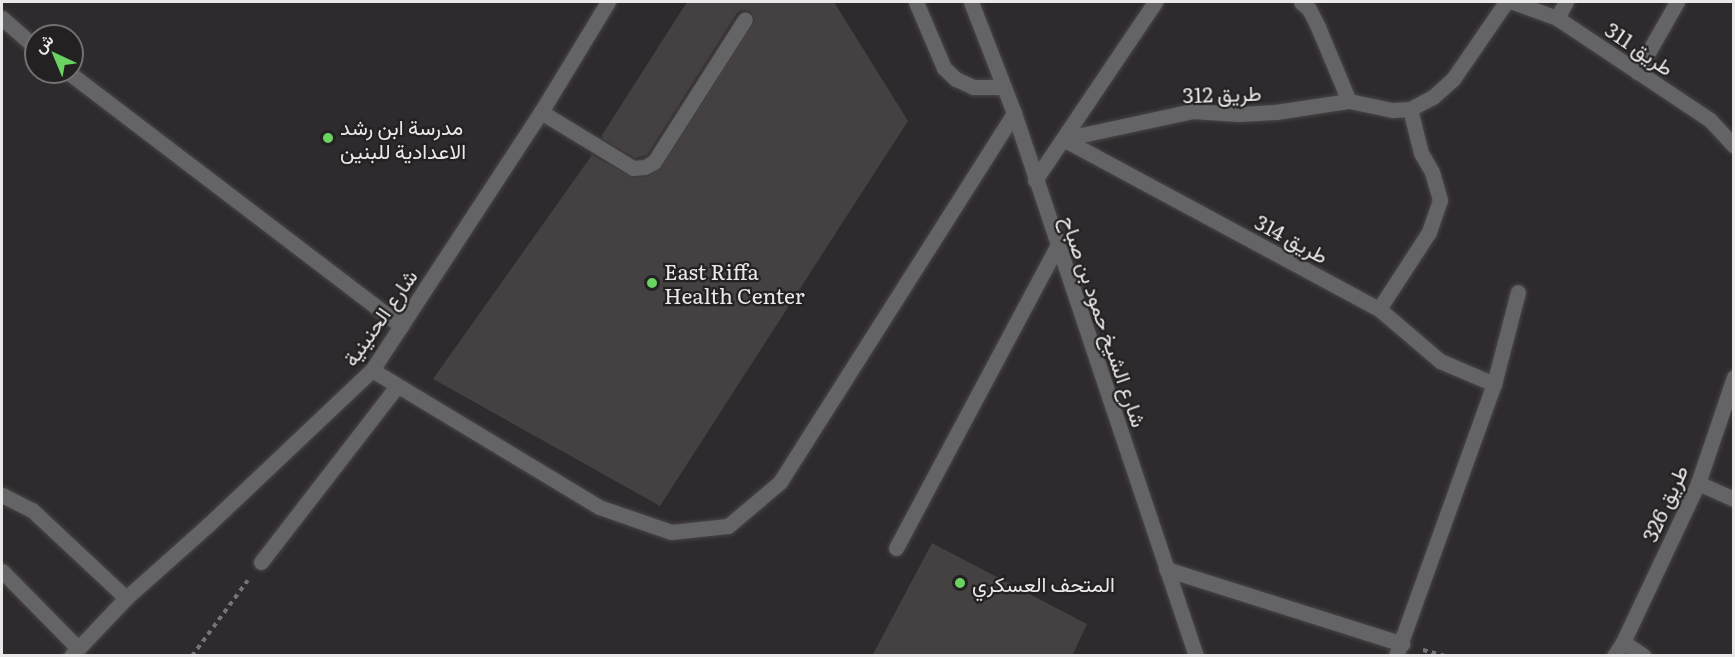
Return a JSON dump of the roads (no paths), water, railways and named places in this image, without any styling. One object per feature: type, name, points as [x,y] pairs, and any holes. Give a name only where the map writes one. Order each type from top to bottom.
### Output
[{"type":"street","name":"شارع الحنينية","points":[[75,652],[126,598],[208,525],[372,370],[541,111],[608,2]]},
{"type":"street","points":[[916,2],[944,68],[956,79],[973,87],[1004,87]]},
{"type":"street","name":"شارع الشيخ حمود بن صباح","points":[[970,2],[1014,113],[1196,656]]},
{"type":"street","points":[[1035,180],[1155,2]]},
{"type":"street","points":[[1301,2],[1309,9],[1318,27],[1349,101]]},
{"type":"street","points":[[1379,309],[1429,232],[1440,200],[1432,172],[1421,153],[1410,109],[1433,98],[1453,79],[1506,2]]},
{"type":"street","name":"طريق 311","points":[[1513,2],[1557,18],[1710,120],[1734,146]]},
{"type":"street","points":[[1557,18],[1566,2]]},
{"type":"street","points":[[1638,72],[1677,2]]},
{"type":"street","points":[[2,18],[24,38]]},
{"type":"street","points":[[541,111],[633,168],[645,167],[654,162],[745,19]]},
{"type":"street","points":[[84,84],[401,326]]},
{"type":"street","name":"طريق 312","points":[[1063,139],[1192,111],[1267,112],[1349,101],[1392,110],[1410,109]]},
{"type":"street","points":[[372,370],[599,507],[671,532],[728,526],[780,482],[1014,113]]},
{"type":"street","name":"طريق 314","points":[[1063,139],[1379,309],[1440,361],[1494,384]]},
{"type":"street","points":[[896,548],[1057,246]]},
{"type":"street","points":[[1166,569],[1399,650],[1494,384],[1518,292]]},
{"type":"street","name":"طريق 326","points":[[1614,656],[1623,642],[1698,483],[1734,377]]},
{"type":"street","points":[[261,562],[398,386]]},
{"type":"street","points":[[1698,483],[1734,499]]},
{"type":"street","points":[[2,495],[32,510],[126,598]]},
{"type":"street","points":[[2,571],[75,652]]},
{"type":"street","points":[[1623,642],[1644,656]]},
{"type":"place","name":"مدرسة ابن رشد الاعدادية للبنين","points":[[328,138]]},
{"type":"place","name":"East Riffa Health Center","points":[[652,283]]},
{"type":"place","name":"المتحف العسكري","points":[[960,583]]}]
